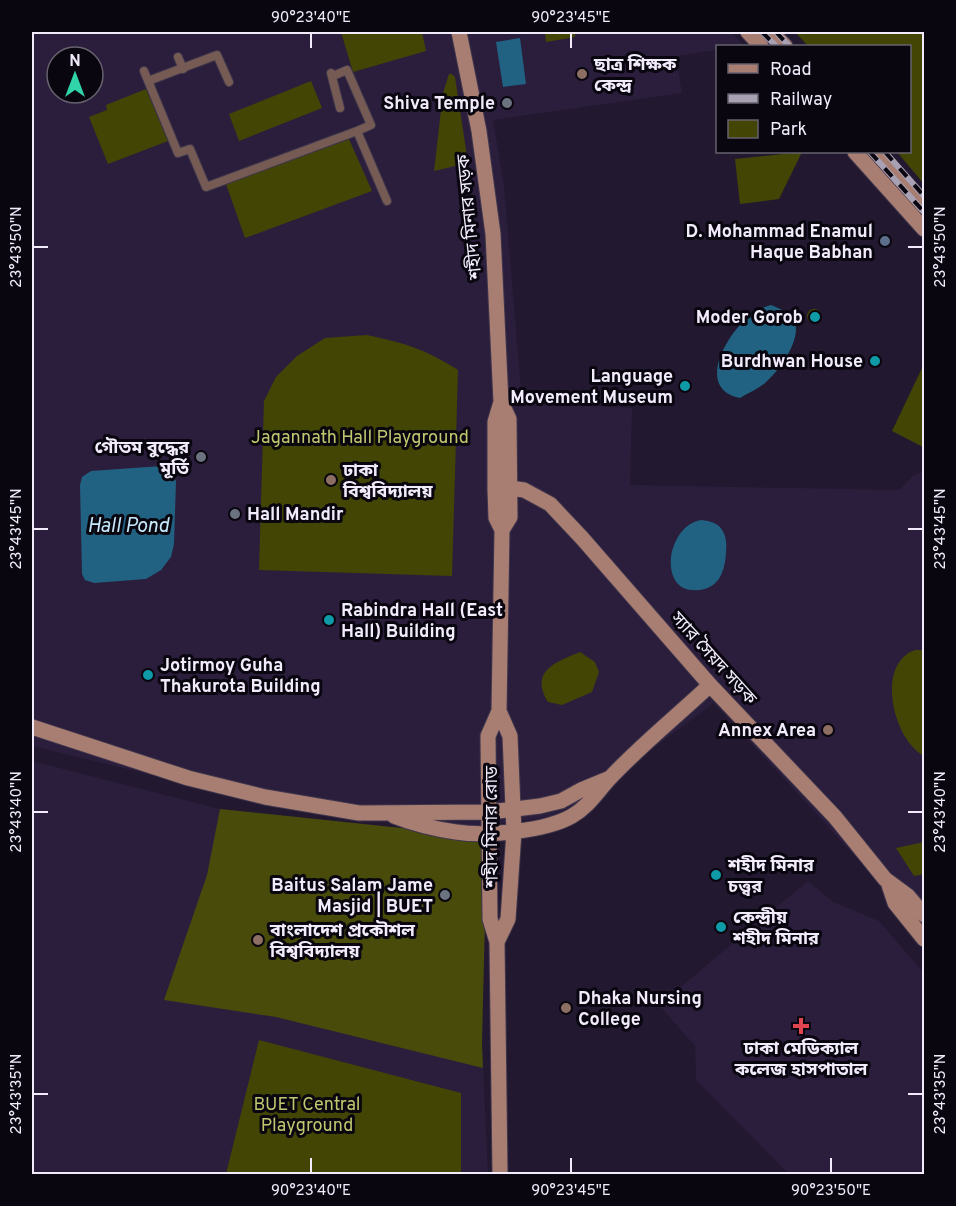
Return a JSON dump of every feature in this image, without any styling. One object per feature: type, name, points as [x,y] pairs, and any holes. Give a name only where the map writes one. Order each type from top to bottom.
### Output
[{"type":"main road","name":"শহীদ মিনার সড়ক","points":[[459,32],[479,131],[494,234],[501,402],[495,422],[502,488]]},
{"type":"main road","points":[[748,32],[761,45]]},
{"type":"main road","points":[[771,32],[783,45]]},
{"type":"main road","points":[[856,153],[924,229]]},
{"type":"main road","points":[[878,153],[924,206]]},
{"type":"main road","name":"শহীদ মিনার রোড","points":[[497,942],[508,919],[513,832],[510,736],[500,711],[502,530],[510,517],[502,488]]},
{"type":"main road","name":"স্যার সৈয়দ সড়ক","points":[[502,488],[524,490],[550,504],[582,538],[711,685],[835,817],[902,900],[908,919],[924,939]]},
{"type":"main road","points":[[386,813],[411,822],[458,833],[513,832],[544,826],[571,817],[589,805],[610,778],[711,685]]},
{"type":"main road","name":"শহীদ মিনার রোড","points":[[500,711],[488,736],[490,919],[497,942],[501,1174]]},
{"type":"main road","points":[[32,716],[37,729],[189,778],[265,797],[359,813],[513,810],[561,801],[580,790],[610,778]]},
{"type":"main road","points":[[902,900],[924,892]]},
{"type":"main road","name":"স্যার সৈয়দ সড়ক","points":[[902,900],[923,912]]},
{"type":"main road","points":[[908,919],[923,912]]},
{"type":"street","points":[[148,81],[217,55],[229,82]]},
{"type":"street","points":[[178,57],[183,69]]},
{"type":"street","points":[[144,71],[178,153],[190,149],[206,187],[351,130],[371,125],[347,70],[333,76],[331,73],[340,108]]},
{"type":"street","points":[[351,130],[387,201]]},
{"type":"shaded area","name":"ঢাকা বিশ্ববিদ্যালয়","points":[[32,32],[732,32],[743,45],[716,45],[716,50],[676,56],[682,93],[493,120],[504,186],[522,402],[632,408],[630,485],[899,490],[913,476],[924,471],[924,929],[714,703],[563,815],[484,826],[458,826],[259,801],[32,746]]},
{"type":"shaded area","name":"বাংলাদেশ প্রকৌশল বিশ্ববিদ্যালয়","points":[[32,761],[220,809],[487,837],[482,1042],[488,1174],[32,1174]]},
{"type":"shaded area","points":[[220,809],[487,837],[483,1068],[276,1017],[164,1000],[207,875]]},
{"type":"shaded area","name":"ঢাকা মেডিক্যাল কলেজ হাসপাতাল","points":[[808,881],[833,902],[879,921],[924,973],[924,1174],[789,1174],[696,1080],[695,1046],[659,1005]]},
{"type":"green space","points":[[341,32],[422,32],[426,51],[353,72]]},
{"type":"green space","points":[[545,32],[575,32],[575,37],[546,42]]},
{"type":"green space","points":[[795,32],[924,32],[924,184],[898,153],[911,153],[911,45],[807,45]]},
{"type":"green space","points":[[449,74],[455,77],[468,163],[434,171],[443,93]]},
{"type":"green space","points":[[311,81],[322,108],[239,141],[229,114]]},
{"type":"green space","points":[[146,89],[168,141],[108,164],[89,117],[107,110],[106,105]]},
{"type":"green space","points":[[349,139],[372,191],[245,238],[226,184]]},
{"type":"green space","points":[[802,153],[779,199],[740,204],[735,159]]},
{"type":"green space","points":[[814,309],[819,311],[821,316],[819,321],[814,323],[809,321],[807,316],[809,311]]},
{"type":"green space","name":"Jagannath Hall Playground","points":[[367,335],[414,348],[458,370],[452,576],[259,570],[264,401],[276,377],[297,356],[325,338]]},
{"type":"green space","points":[[924,364],[924,444],[923,447],[892,431]]},
{"type":"green space","points":[[915,650],[924,650],[924,756],[904,735],[893,702],[892,685],[895,670],[903,658]]},
{"type":"green space","points":[[580,652],[595,662],[599,672],[592,692],[562,705],[548,702],[543,691],[543,675],[554,664]]},
{"type":"green space","points":[[924,842],[924,874],[914,876],[896,848]]},
{"type":"green space","name":"BUET Central Playground","points":[[259,1040],[461,1093],[461,1174],[226,1174]]},
{"type":"water","points":[[520,38],[526,84],[503,87],[496,42]]},
{"type":"water","points":[[771,305],[787,313],[794,321],[795,337],[788,355],[776,371],[759,387],[740,398],[727,393],[719,384],[717,374],[719,362],[730,337],[752,313]]},
{"type":"water","name":"Hall Pond","points":[[162,466],[171,471],[176,481],[174,544],[171,557],[161,570],[146,579],[94,583],[85,580],[82,574],[80,485],[82,477],[91,471]]},
{"type":"water","points":[[702,520],[719,526],[723,532],[726,542],[724,568],[713,585],[701,590],[689,590],[681,587],[674,578],[671,570],[672,551],[675,542],[686,527]]},
{"type":"railway","points":[[762,32],[775,45]]},
{"type":"railway","points":[[776,32],[788,45]]},
{"type":"railway","points":[[871,153],[924,212]]},
{"type":"railway","points":[[886,153],[924,196]]},
{"type":"place","name":"ছাত্র শিক্ষক কেন্দ্র","points":[[582,74]]},
{"type":"place","name":"Shiva Temple","points":[[507,103]]},
{"type":"place","name":"D. Mohammad Enamul Haque Babhan","points":[[885,241]]},
{"type":"place","name":"Moder Gorob","points":[[815,317]]},
{"type":"place","name":"Burdhwan House","points":[[875,361]]},
{"type":"place","name":"Language Movement Museum","points":[[685,386]]},
{"type":"place","name":"গৌতম বুদ্ধের মূর্তি","points":[[201,457]]},
{"type":"place","name":"ঢাকা বিশ্ববিদ্যালয়","points":[[331,480]]},
{"type":"place","name":"Hall Mandir","points":[[235,514]]},
{"type":"place","name":"Rabindra Hall (East Hall) Building","points":[[329,620]]},
{"type":"place","name":"Jotirmoy Guha Thakurota Building","points":[[148,675]]},
{"type":"place","name":"Annex Area","points":[[828,730]]},
{"type":"place","name":"শহীদ মিনার চত্ত্বর","points":[[716,875]]},
{"type":"place","name":"Baitus Salam Jame Masjid | BUET","points":[[445,895]]},
{"type":"place","name":"কেন্দ্রীয় শহীদ মিনার","points":[[721,927]]},
{"type":"place","name":"বাংলাদেশ প্রকৌশল বিশ্ববিদ্যালয়","points":[[258,940]]},
{"type":"place","name":"Dhaka Nursing College","points":[[566,1008]]},
{"type":"place","name":"ঢাকা মেডিক্যাল কলেজ হাসপাতাল","points":[[801,1026]]}]
